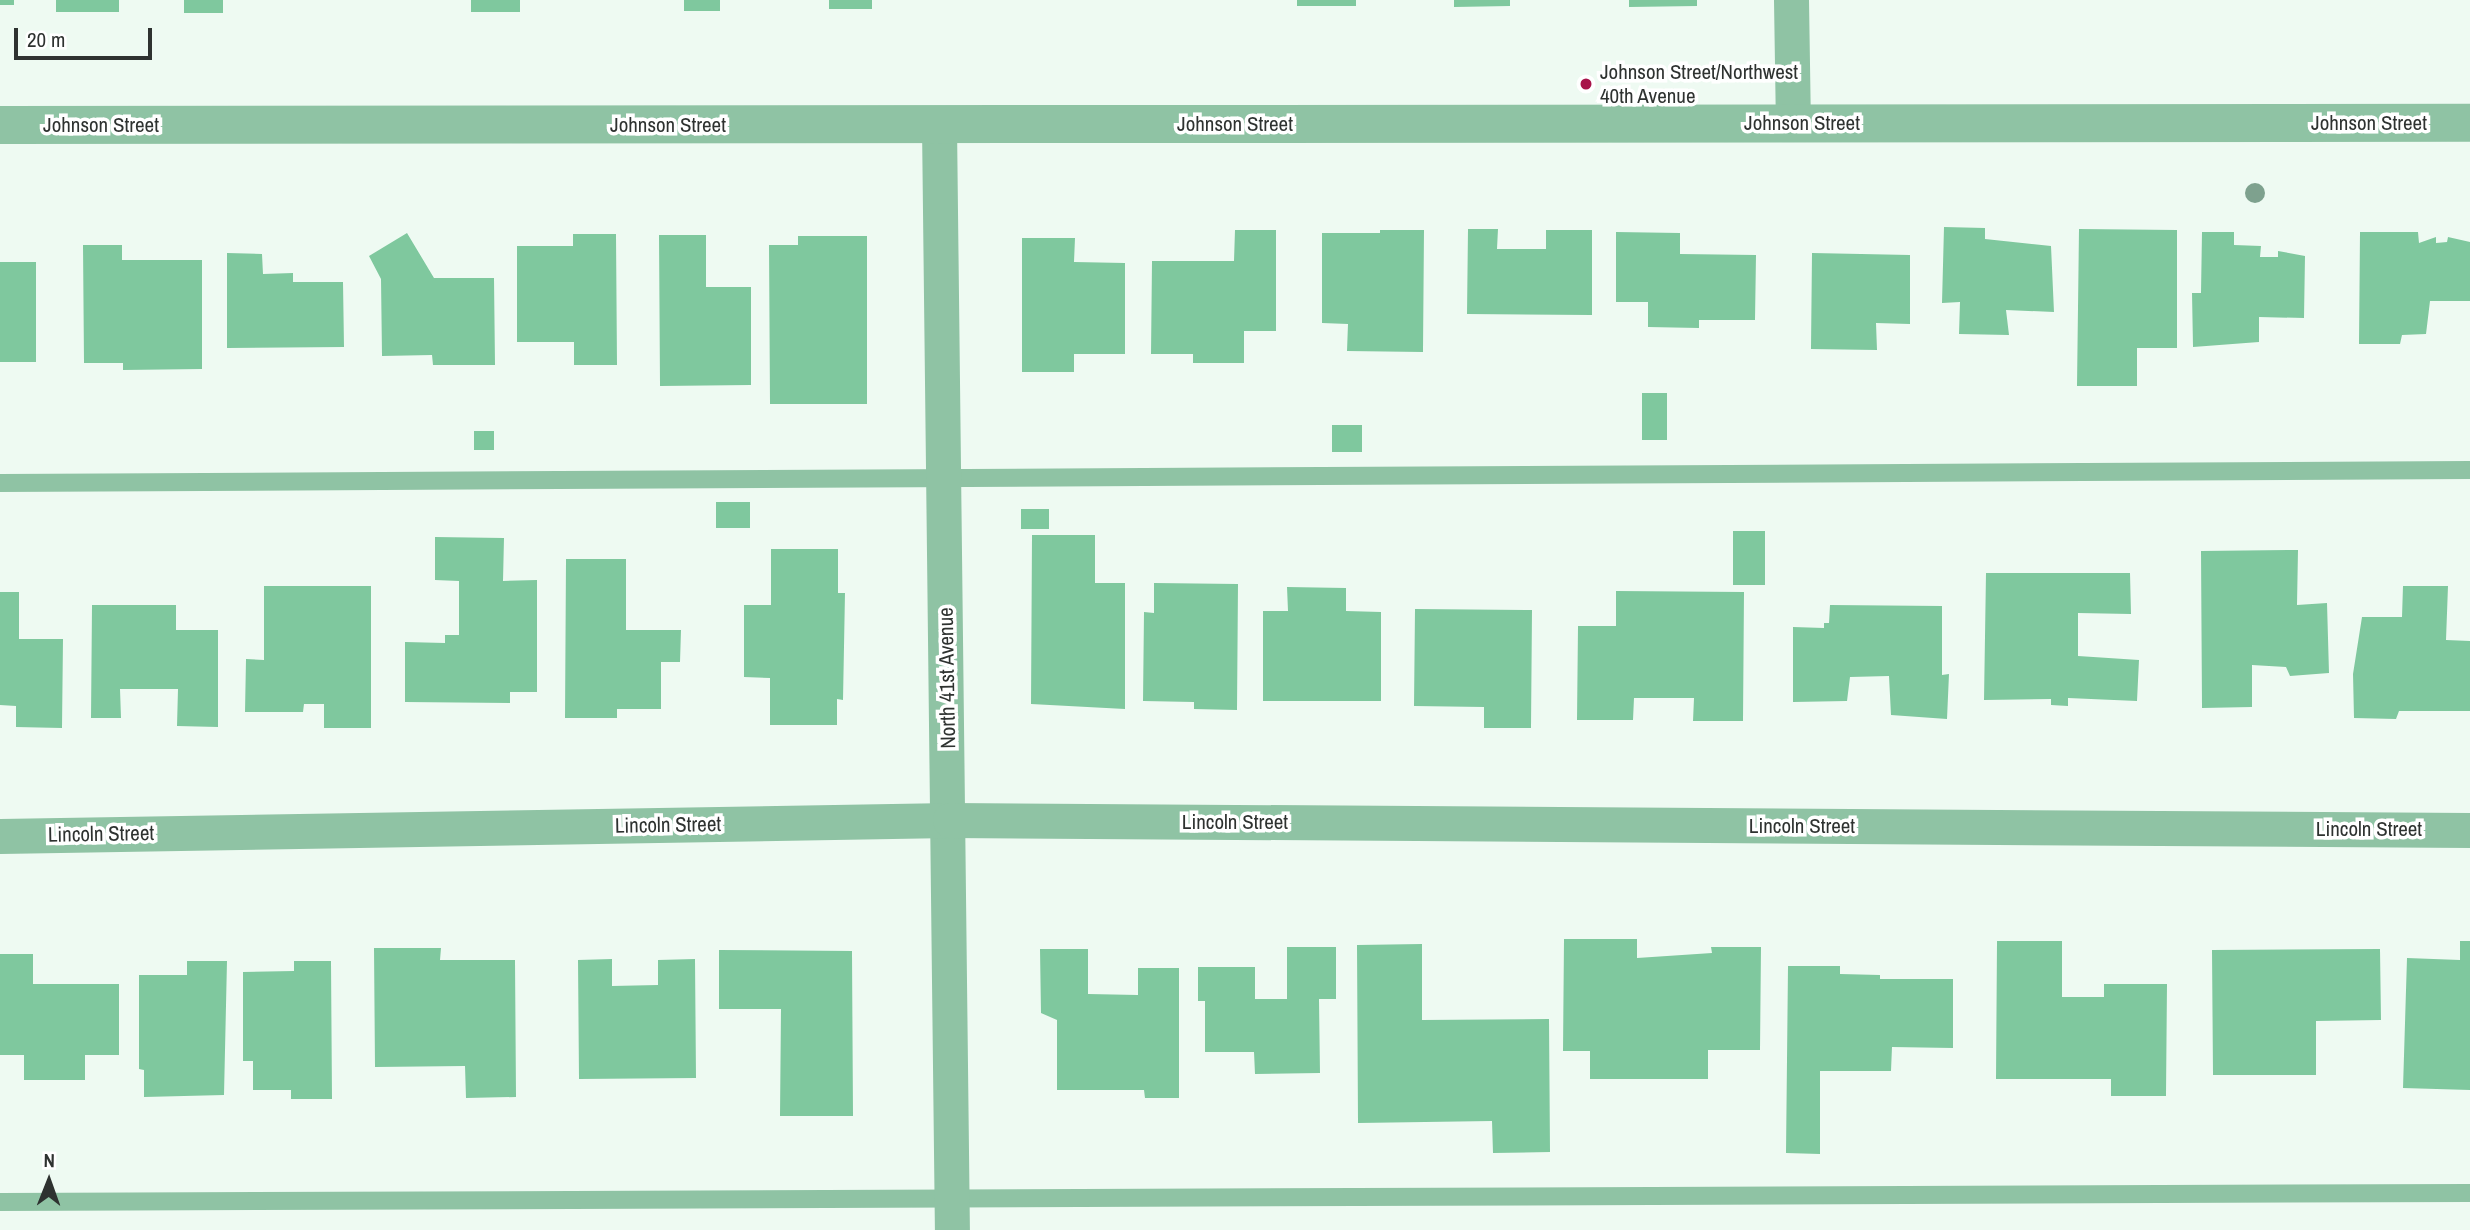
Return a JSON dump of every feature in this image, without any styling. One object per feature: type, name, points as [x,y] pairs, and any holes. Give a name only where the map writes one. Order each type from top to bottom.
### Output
[{"type":"street","points":[[1791,0],[1793,123]]},
{"type":"street","name":"Johnson Street","points":[[0,125],[2470,123]]},
{"type":"street","name":"North 41st Avenue","points":[[939,125],[950,820],[952,1213]]},
{"type":"street","name":"Lincoln Street","points":[[0,836],[950,820],[2470,830]]},
{"type":"lane","points":[[0,483],[2470,470]]},
{"type":"lane","points":[[0,1202],[952,1213],[2470,1193]]},
{"type":"building","points":[[0,0],[14,0],[14,5],[0,5]]},
{"type":"building","points":[[56,0],[119,0],[119,12],[56,12]]},
{"type":"building","points":[[184,0],[223,0],[223,13],[184,13]]},
{"type":"building","points":[[471,0],[520,0],[520,12],[471,12]]},
{"type":"building","points":[[684,0],[720,0],[720,11],[684,11]]},
{"type":"building","points":[[829,0],[872,0],[872,9],[829,9]]},
{"type":"building","points":[[1297,0],[1356,0],[1356,6],[1297,6]]},
{"type":"building","points":[[1454,0],[1510,0],[1510,6],[1454,7]]},
{"type":"building","points":[[1629,0],[1697,0],[1697,6],[1629,7]]},
{"type":"building","points":[[1944,227],[1985,228],[1985,239],[2051,246],[2054,312],[2006,310],[2009,335],[1959,334],[1960,302],[1942,303]]},
{"type":"building","points":[[1468,229],[1498,229],[1497,249],[1546,249],[1546,230],[1592,230],[1592,315],[1467,314]]},
{"type":"building","points":[[2079,229],[2177,230],[2177,348],[2137,348],[2137,386],[2077,386]]},
{"type":"building","points":[[1235,230],[1276,230],[1276,331],[1244,331],[1244,363],[1193,363],[1193,354],[1151,354],[1152,261],[1234,261]]},
{"type":"building","points":[[1380,230],[1424,230],[1423,352],[1347,351],[1348,324],[1322,323],[1322,233],[1380,233]]},
{"type":"building","points":[[1616,232],[1680,233],[1680,254],[1756,255],[1755,320],[1699,320],[1699,328],[1648,327],[1648,302],[1616,302]]},
{"type":"building","points":[[2202,232],[2234,232],[2234,245],[2261,246],[2260,257],[2278,257],[2278,251],[2305,256],[2304,318],[2259,317],[2259,342],[2193,347],[2192,293],[2201,293]]},
{"type":"building","points":[[2360,232],[2418,232],[2419,243],[2436,237],[2436,243],[2447,242],[2448,237],[2470,242],[2470,301],[2430,301],[2426,334],[2402,335],[2400,344],[2359,344]]},
{"type":"building","points":[[407,233],[434,278],[494,278],[495,365],[433,365],[432,355],[382,356],[381,279],[369,256]]},
{"type":"building","points":[[573,234],[616,234],[617,365],[574,365],[574,342],[517,342],[517,246],[573,246]]},
{"type":"building","points":[[659,235],[706,235],[706,287],[751,287],[751,385],[660,386]]},
{"type":"building","points":[[798,236],[867,236],[867,404],[770,404],[769,245],[798,245]]},
{"type":"building","points":[[1022,238],[1075,238],[1074,262],[1125,263],[1125,354],[1074,354],[1074,372],[1022,372]]},
{"type":"building","points":[[83,245],[122,245],[122,260],[202,260],[202,369],[123,370],[123,363],[84,363]]},
{"type":"building","points":[[227,253],[262,254],[263,274],[293,273],[293,282],[343,282],[344,347],[227,348]]},
{"type":"building","points":[[1812,253],[1910,255],[1910,324],[1876,323],[1877,350],[1811,349]]},
{"type":"building","points":[[0,262],[36,262],[36,362],[0,362]]},
{"type":"building","points":[[1642,393],[1667,393],[1667,440],[1642,440]]},
{"type":"building","points":[[1332,425],[1362,425],[1362,452],[1332,452]]},
{"type":"building","points":[[474,431],[494,431],[494,450],[474,450]]},
{"type":"building","points":[[716,502],[750,502],[750,528],[716,528]]},
{"type":"building","points":[[1021,509],[1049,509],[1049,529],[1021,529]]},
{"type":"building","points":[[1733,531],[1765,531],[1765,585],[1733,585]]},
{"type":"building","points":[[1032,535],[1095,535],[1095,583],[1125,583],[1125,709],[1031,704]]},
{"type":"building","points":[[435,537],[504,538],[503,581],[537,580],[537,692],[510,692],[510,703],[405,702],[405,642],[445,643],[445,635],[459,635],[459,581],[435,580]]},
{"type":"building","points":[[771,549],[838,549],[838,593],[845,593],[843,700],[837,699],[837,725],[770,725],[770,678],[744,677],[744,605],[771,605]]},
{"type":"building","points":[[2298,550],[2297,605],[2327,603],[2329,673],[2290,676],[2286,667],[2252,665],[2252,707],[2202,708],[2201,551]]},
{"type":"building","points":[[566,559],[626,559],[626,630],[681,630],[680,662],[661,662],[661,709],[617,709],[617,718],[565,718]]},
{"type":"building","points":[[1986,573],[2130,573],[2131,614],[2078,613],[2078,656],[2139,660],[2137,701],[2068,698],[2068,706],[2051,705],[2051,699],[1984,700]]},
{"type":"building","points":[[1154,583],[1238,584],[1237,710],[1194,709],[1194,702],[1143,701],[1144,612],[1154,613]]},
{"type":"building","points":[[264,586],[371,586],[371,728],[324,728],[324,704],[304,704],[303,712],[245,712],[246,659],[264,660]]},
{"type":"building","points":[[2403,586],[2448,586],[2446,640],[2470,641],[2470,711],[2399,711],[2396,719],[2354,718],[2353,674],[2362,617],[2402,617]]},
{"type":"building","points":[[1287,587],[1346,588],[1346,611],[1381,612],[1381,701],[1263,701],[1263,611],[1288,611]]},
{"type":"building","points":[[1616,591],[1744,592],[1743,721],[1693,721],[1694,698],[1634,698],[1633,720],[1577,720],[1578,626],[1616,626]]},
{"type":"building","points":[[0,592],[19,592],[19,639],[63,639],[62,728],[16,727],[16,706],[0,705]]},
{"type":"building","points":[[92,605],[176,605],[176,630],[218,630],[218,727],[177,726],[178,689],[120,689],[121,718],[91,718]]},
{"type":"building","points":[[1830,605],[1942,606],[1942,675],[1949,674],[1947,719],[1891,715],[1889,676],[1850,677],[1847,701],[1793,702],[1793,627],[1824,628],[1824,623],[1829,623]]},
{"type":"building","points":[[1415,609],[1532,610],[1531,728],[1484,728],[1484,707],[1414,706]]},
{"type":"building","points":[[1564,939],[1637,939],[1637,958],[1712,953],[1711,947],[1761,947],[1760,1050],[1708,1050],[1708,1079],[1590,1079],[1590,1051],[1563,1051]]},
{"type":"building","points":[[1997,941],[2062,941],[2062,997],[2104,997],[2104,984],[2167,984],[2166,1096],[2111,1096],[2111,1079],[1996,1079]]},
{"type":"building","points":[[2460,941],[2470,941],[2470,1090],[2403,1088],[2407,958],[2460,960]]},
{"type":"building","points":[[1422,944],[1422,1020],[1549,1019],[1550,1152],[1493,1153],[1492,1121],[1358,1123],[1357,945]]},
{"type":"building","points":[[1287,947],[1336,947],[1336,999],[1319,999],[1320,1073],[1255,1074],[1254,1052],[1205,1052],[1205,1001],[1198,1001],[1198,967],[1255,967],[1255,999],[1287,999]]},
{"type":"building","points":[[374,948],[441,948],[440,960],[515,960],[516,1097],[466,1098],[465,1066],[375,1067]]},
{"type":"building","points":[[1040,949],[1088,949],[1088,994],[1138,995],[1138,968],[1179,968],[1179,1098],[1145,1098],[1144,1090],[1057,1090],[1057,1020],[1041,1013]]},
{"type":"building","points":[[2380,949],[2381,1020],[2316,1021],[2316,1075],[2213,1075],[2212,950]]},
{"type":"building","points":[[719,950],[852,951],[853,1116],[780,1116],[781,1009],[719,1009]]},
{"type":"building","points":[[0,954],[33,954],[33,984],[119,984],[119,1055],[85,1055],[85,1080],[24,1080],[24,1055],[0,1055]]},
{"type":"building","points":[[612,959],[612,986],[658,985],[658,960],[695,959],[696,1078],[579,1079],[578,960]]},
{"type":"building","points":[[187,961],[227,961],[224,1095],[144,1097],[144,1070],[139,1069],[139,975],[187,975]]},
{"type":"building","points":[[294,961],[331,961],[332,1099],[291,1099],[291,1090],[253,1090],[253,1061],[243,1061],[243,972],[294,971]]},
{"type":"building","points":[[1788,966],[1840,966],[1840,974],[1880,975],[1880,979],[1953,979],[1953,1048],[1892,1047],[1891,1071],[1820,1071],[1820,1154],[1786,1153]]},
{"type":"place","name":"Johnson Street/Northwest 40th Avenue","points":[[1586,84]]}]
